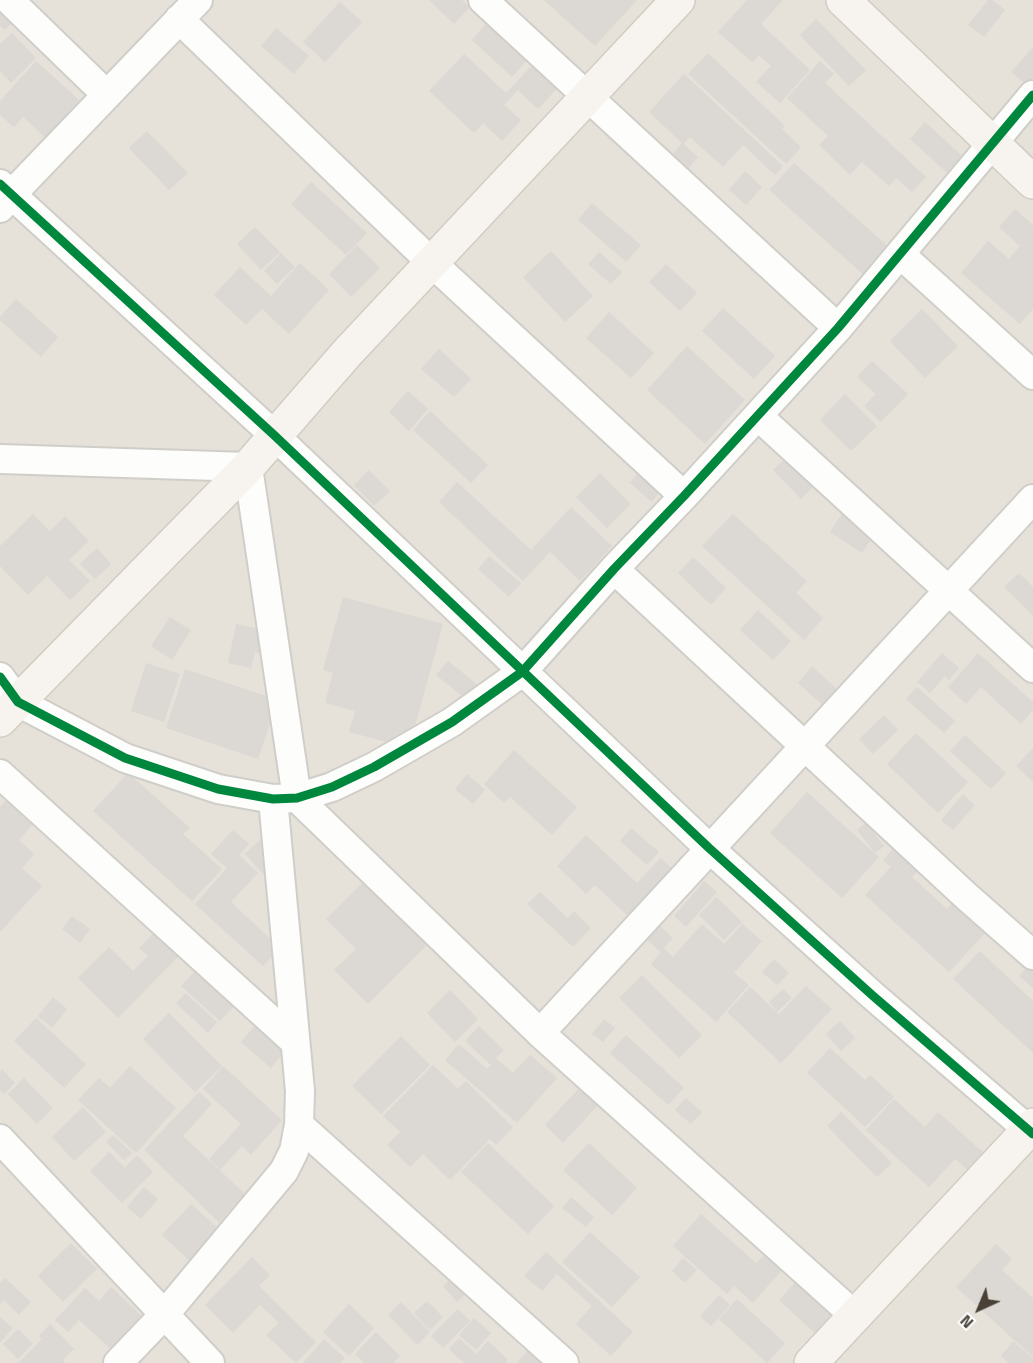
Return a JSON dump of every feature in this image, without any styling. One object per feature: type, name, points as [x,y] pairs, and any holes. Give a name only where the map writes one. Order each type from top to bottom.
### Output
[{"type":"street","points":[[9,0],[107,95]]},
{"type":"street","points":[[483,0],[838,327]]},
{"type":"street","points":[[678,0],[347,353],[248,467],[6,700],[125,758],[218,789],[285,799],[332,787],[374,767],[452,722],[522,672],[838,327],[1033,95]]},
{"type":"street","points":[[843,0],[1033,182]]},
{"type":"street","points":[[684,496],[432,263],[188,9],[107,95],[4,196],[274,435],[709,848],[872,995],[1032,1130],[811,1363]]},
{"type":"street","points":[[900,254],[1033,375]]},
{"type":"street","points":[[758,416],[1033,668]]},
{"type":"street","points":[[0,459],[248,467]]},
{"type":"street","points":[[118,1363],[164,1315],[284,1171],[294,1151],[299,1125],[300,1092],[285,799],[248,467]]},
{"type":"street","points":[[540,1033],[1033,499]]},
{"type":"street","points":[[614,569],[965,895],[1033,955]]},
{"type":"street","points":[[0,774],[296,1042]]},
{"type":"street","points":[[285,799],[854,1316]]},
{"type":"street","points":[[299,1125],[564,1363]]},
{"type":"street","points":[[0,1139],[210,1363]]},
{"type":"shaded area","points":[[0,0],[1033,0],[1033,1363],[0,1363]]},
{"type":"building","points":[[429,0],[462,0],[470,7],[454,24]]},
{"type":"building","points":[[544,0],[637,0],[595,46]]},
{"type":"building","points":[[747,0],[783,0],[761,24],[810,70],[780,103],[756,82],[771,66],[759,55],[752,62],[718,32]]},
{"type":"building","points":[[988,0],[992,0],[1005,10],[984,37],[968,25]]},
{"type":"building","points":[[340,2],[362,22],[325,62],[303,42]]},
{"type":"building","points":[[0,11],[13,21],[5,30],[0,26]]},
{"type":"building","points":[[816,19],[866,70],[849,86],[800,35]]},
{"type":"building","points":[[488,21],[529,58],[512,77],[472,40]]},
{"type":"building","points":[[276,28],[309,56],[294,74],[261,46]]},
{"type":"building","points":[[12,33],[36,58],[11,83],[0,71],[0,44]]},
{"type":"building","points":[[1033,47],[1033,78],[1027,85],[1011,72]]},
{"type":"building","points":[[708,53],[785,126],[782,129],[801,147],[786,164],[688,74]]},
{"type":"building","points":[[464,54],[506,93],[540,57],[565,80],[538,109],[518,90],[504,105],[521,120],[502,141],[483,123],[474,133],[429,91]]},
{"type":"building","points":[[36,61],[79,100],[45,137],[23,117],[14,127],[0,115],[0,101]]},
{"type":"building","points":[[820,61],[834,74],[825,83],[926,177],[912,192],[896,178],[889,186],[862,162],[850,175],[819,145],[828,136],[787,98]]},
{"type":"building","points":[[684,74],[783,166],[775,175],[743,145],[723,167],[690,137],[683,144],[649,112]]},
{"type":"building","points":[[925,122],[969,162],[954,179],[910,139]]},
{"type":"building","points":[[147,131],[188,173],[169,190],[129,148]]},
{"type":"building","points":[[682,143],[698,157],[689,168],[673,154]]},
{"type":"building","points":[[794,163],[890,248],[865,276],[769,190]]},
{"type":"building","points":[[745,171],[762,187],[746,205],[729,190]]},
{"type":"building","points":[[311,182],[367,233],[346,255],[291,204]]},
{"type":"building","points":[[592,203],[641,245],[626,262],[578,220]]},
{"type":"building","points":[[1015,209],[1033,225],[1033,309],[1020,324],[961,273],[988,241],[1009,259],[1020,246],[999,227]]},
{"type":"building","points":[[255,227],[280,252],[261,270],[237,244]]},
{"type":"building","points":[[357,245],[380,268],[351,297],[329,274]]},
{"type":"building","points":[[551,251],[593,296],[565,322],[523,277]]},
{"type":"building","points":[[599,252],[622,272],[611,284],[588,264]]},
{"type":"building","points":[[281,253],[295,267],[277,284],[264,271]]},
{"type":"building","points":[[300,263],[329,290],[289,334],[262,309],[246,325],[214,295],[240,267],[271,296]]},
{"type":"building","points":[[666,264],[697,293],[680,311],[649,282]]},
{"type":"building","points":[[16,299],[58,337],[41,357],[0,320],[0,317]]},
{"type":"building","points":[[723,308],[775,356],[754,379],[702,331]]},
{"type":"building","points":[[922,309],[958,346],[925,378],[890,341]]},
{"type":"building","points":[[609,312],[654,353],[631,378],[586,338]]},
{"type":"building","points":[[687,346],[745,400],[705,444],[647,390]]},
{"type":"building","points":[[439,349],[471,379],[454,397],[421,369]]},
{"type":"building","points":[[872,361],[908,394],[881,422],[864,406],[876,394],[857,377]]},
{"type":"building","points":[[408,391],[428,409],[409,431],[389,412]]},
{"type":"building","points":[[845,394],[877,426],[851,451],[820,420]]},
{"type":"building","points":[[430,411],[488,465],[471,483],[413,430]]},
{"type":"building","points":[[789,455],[816,484],[801,499],[773,470]]},
{"type":"building","points":[[369,470],[390,491],[374,506],[354,485]]},
{"type":"building","points":[[639,472],[660,491],[652,502],[630,483]]},
{"type":"building","points":[[600,473],[631,504],[607,528],[576,497]]},
{"type":"building","points":[[457,482],[531,550],[571,507],[612,546],[580,581],[550,552],[523,581],[439,502]]},
{"type":"building","points":[[843,512],[875,533],[862,553],[830,532]]},
{"type":"building","points":[[33,514],[50,531],[65,516],[89,541],[69,560],[90,581],[70,600],[47,576],[28,595],[0,566],[0,546]]},
{"type":"building","points":[[733,514],[807,581],[796,593],[823,618],[804,640],[702,546]]},
{"type":"building","points":[[97,548],[111,564],[95,579],[80,564]]},
{"type":"building","points":[[489,556],[521,583],[509,597],[478,569]]},
{"type":"building","points":[[693,557],[726,588],[711,605],[678,573]]},
{"type":"building","points":[[1019,573],[1033,587],[1033,616],[1004,587]]},
{"type":"building","points":[[343,597],[443,624],[409,748],[349,732],[355,711],[325,703],[333,673],[323,670]]},
{"type":"building","points":[[758,610],[791,641],[773,660],[740,630]]},
{"type":"building","points":[[170,617],[191,630],[172,660],[151,646]]},
{"type":"building","points":[[236,624],[274,632],[269,655],[255,652],[251,668],[228,663]]},
{"type":"building","points":[[942,653],[959,668],[949,680],[945,676],[930,693],[917,682]]},
{"type":"building","points":[[978,653],[1033,702],[1033,710],[1021,724],[981,687],[966,704],[948,687]]},
{"type":"building","points":[[448,661],[478,685],[467,700],[436,675]]},
{"type":"building","points":[[146,663],[180,674],[164,722],[131,711]]},
{"type":"building","points":[[812,666],[840,692],[826,708],[798,683]]},
{"type":"building","points":[[185,669],[278,700],[258,759],[166,728]]},
{"type":"building","points":[[917,687],[955,721],[944,733],[906,699]]},
{"type":"building","points":[[884,715],[898,730],[873,754],[859,739]]},
{"type":"building","points":[[916,733],[968,782],[938,813],[887,764]]},
{"type":"building","points":[[965,735],[1006,773],[991,789],[950,751]]},
{"type":"building","points":[[1033,748],[1033,782],[1016,766]]},
{"type":"building","points":[[514,750],[577,807],[552,835],[510,797],[504,803],[484,784]]},
{"type":"building","points":[[128,773],[190,828],[183,834],[222,869],[192,901],[93,811]]},
{"type":"building","points":[[467,774],[485,790],[473,804],[455,789]]},
{"type":"building","points":[[807,792],[879,857],[842,898],[770,833]]},
{"type":"building","points":[[963,794],[975,805],[953,830],[941,820]]},
{"type":"building","points":[[6,800],[33,824],[19,840],[34,854],[22,868],[42,886],[0,932],[0,807]]},
{"type":"building","points":[[866,823],[884,846],[875,853],[857,830]]},
{"type":"building","points":[[631,828],[659,852],[647,865],[620,841]]},
{"type":"building","points":[[233,830],[249,844],[239,855],[258,873],[231,902],[280,948],[263,966],[195,904],[227,868],[211,854]]},
{"type":"building","points":[[586,835],[637,883],[661,858],[674,871],[630,918],[595,885],[586,894],[557,866]]},
{"type":"building","points":[[264,836],[284,858],[264,875],[245,854]]},
{"type":"building","points":[[901,840],[926,862],[912,877],[947,909],[956,899],[989,929],[949,972],[865,895],[891,867],[883,860]]},
{"type":"building","points":[[368,877],[431,941],[368,1004],[334,970],[356,949],[326,919]]},
{"type":"building","points":[[704,881],[717,892],[686,927],[674,916]]},
{"type":"building","points":[[540,892],[568,918],[574,911],[591,928],[573,947],[527,904]]},
{"type":"building","points":[[716,897],[742,922],[724,940],[699,915]]},
{"type":"building","points":[[72,916],[90,929],[80,943],[62,929]]},
{"type":"building","points":[[702,924],[724,944],[742,924],[762,941],[734,973],[749,985],[716,1022],[651,964],[661,952],[647,940],[660,926],[673,938],[664,948],[673,957]]},
{"type":"building","points":[[155,932],[179,956],[118,1018],[78,978],[109,947],[133,971],[148,956],[139,948]]},
{"type":"building","points":[[980,951],[1033,1001],[1033,1053],[953,979]]},
{"type":"building","points":[[774,959],[789,973],[777,985],[762,972]]},
{"type":"building","points":[[1030,963],[1033,966],[1033,988],[1019,976]]},
{"type":"building","points":[[196,970],[234,1006],[220,1021],[181,986]]},
{"type":"building","points":[[642,975],[702,1035],[679,1058],[619,998]]},
{"type":"building","points":[[806,986],[832,1009],[781,1063],[727,1012],[750,987],[779,1014]]},
{"type":"building","points":[[783,989],[792,998],[777,1012],[769,1002]]},
{"type":"building","points":[[450,990],[478,1019],[455,1042],[427,1013]]},
{"type":"building","points":[[186,993],[217,1022],[208,1033],[176,1003]]},
{"type":"building","points":[[53,997],[67,1009],[52,1028],[38,1016]]},
{"type":"building","points":[[169,1013],[222,1066],[195,1092],[143,1039]]},
{"type":"building","points":[[36,1018],[86,1064],[64,1088],[14,1041]]},
{"type":"building","points":[[604,1019],[615,1028],[603,1042],[592,1034]]},
{"type":"building","points":[[840,1021],[855,1038],[841,1051],[826,1034]]},
{"type":"building","points":[[256,1024],[286,1050],[271,1068],[241,1042]]},
{"type":"building","points":[[479,1026],[504,1050],[496,1058],[513,1073],[530,1055],[557,1078],[517,1123],[445,1060],[459,1044],[487,1069],[491,1065],[465,1041]]},
{"type":"building","points":[[626,1035],[684,1088],[668,1105],[610,1053]]},
{"type":"building","points":[[401,1036],[430,1065],[381,1114],[352,1086]]},
{"type":"building","points":[[830,1048],[865,1080],[870,1075],[894,1097],[865,1127],[807,1073]]},
{"type":"building","points":[[433,1065],[458,1089],[466,1081],[513,1127],[496,1145],[490,1139],[450,1180],[423,1154],[410,1167],[387,1145],[400,1132],[383,1116]]},
{"type":"building","points":[[130,1066],[176,1108],[136,1153],[78,1100],[99,1078],[110,1088]]},
{"type":"building","points":[[223,1066],[282,1120],[251,1155],[242,1146],[220,1170],[209,1159],[241,1124],[203,1089]]},
{"type":"building","points":[[2,1069],[15,1083],[4,1094],[0,1090]]},
{"type":"building","points":[[24,1078],[53,1108],[37,1124],[8,1094]]},
{"type":"building","points":[[581,1086],[599,1104],[563,1143],[545,1125]]},
{"type":"building","points":[[199,1092],[212,1104],[183,1136],[245,1194],[219,1222],[144,1150]]},
{"type":"building","points":[[686,1098],[702,1112],[691,1124],[675,1110]]},
{"type":"building","points":[[894,1099],[925,1127],[938,1112],[985,1154],[969,1171],[955,1159],[929,1187],[866,1130]]},
{"type":"building","points":[[83,1107],[106,1132],[74,1161],[52,1137]]},
{"type":"building","points":[[841,1112],[892,1163],[877,1177],[827,1126]]},
{"type":"building","points":[[113,1135],[132,1153],[124,1160],[106,1142]]},
{"type":"building","points":[[488,1143],[554,1206],[528,1234],[461,1172]]},
{"type":"building","points":[[589,1143],[637,1188],[612,1215],[563,1170]]},
{"type":"building","points":[[109,1152],[125,1168],[137,1155],[153,1172],[122,1203],[90,1171]]},
{"type":"building","points":[[144,1187],[158,1199],[141,1219],[127,1207]]},
{"type":"building","points":[[571,1197],[594,1217],[586,1227],[562,1208]]},
{"type":"building","points":[[191,1204],[220,1230],[191,1262],[162,1235]]},
{"type":"building","points":[[701,1214],[756,1263],[764,1255],[781,1271],[753,1303],[734,1286],[727,1294],[673,1246]]},
{"type":"building","points":[[590,1232],[640,1277],[612,1307],[562,1262]]},
{"type":"building","points":[[71,1243],[97,1269],[63,1302],[38,1276]]},
{"type":"building","points":[[996,1244],[1012,1259],[1002,1270],[1033,1298],[1033,1357],[956,1287]]},
{"type":"building","points":[[546,1252],[633,1332],[611,1356],[576,1324],[592,1306],[557,1274],[542,1291],[524,1276]]},
{"type":"building","points":[[252,1257],[270,1275],[259,1286],[316,1342],[296,1363],[266,1335],[279,1323],[260,1305],[233,1333],[205,1305]]},
{"type":"building","points":[[683,1258],[697,1270],[685,1283],[672,1271]]},
{"type":"building","points":[[458,1272],[472,1288],[457,1302],[443,1286]]},
{"type":"building","points":[[5,1278],[31,1302],[19,1315],[4,1300],[0,1304],[0,1283]]},
{"type":"building","points":[[797,1280],[836,1316],[818,1336],[779,1300]]},
{"type":"building","points":[[111,1287],[144,1318],[113,1351],[79,1320],[68,1332],[55,1320],[85,1288],[99,1301]]},
{"type":"building","points":[[719,1295],[730,1305],[711,1326],[700,1316]]},
{"type":"building","points":[[737,1299],[785,1343],[767,1363],[719,1319]]},
{"type":"building","points":[[427,1301],[443,1317],[430,1330],[414,1313]]},
{"type":"building","points":[[401,1302],[430,1332],[417,1345],[388,1315]]},
{"type":"building","points":[[349,1304],[374,1328],[349,1356],[323,1332]]},
{"type":"building","points":[[458,1309],[470,1321],[443,1348],[431,1336]]},
{"type":"building","points":[[0,1317],[13,1328],[0,1343]]},
{"type":"building","points":[[474,1318],[491,1333],[476,1350],[459,1335]]},
{"type":"building","points":[[50,1324],[74,1349],[63,1360],[65,1363],[18,1363],[42,1339],[39,1336]]},
{"type":"building","points":[[18,1329],[33,1344],[18,1359],[3,1344]]},
{"type":"building","points":[[376,1332],[400,1356],[393,1363],[364,1363],[355,1354]]},
{"type":"building","points":[[459,1338],[476,1354],[488,1341],[508,1360],[505,1363],[464,1363],[449,1349]]},
{"type":"building","points":[[324,1339],[345,1358],[340,1363],[303,1363]]},
{"type":"building","points":[[1013,1341],[1033,1358],[1033,1363],[1009,1363],[1001,1356]]},
{"type":"building","points":[[530,1348],[547,1363],[517,1363]]},
{"type":"cycle path","points":[[0,677],[18,702],[125,758],[218,789],[273,799],[297,798],[332,787],[374,767],[452,722],[522,672],[614,569],[838,328],[1033,95]]},
{"type":"cycle path","points":[[0,184],[274,435],[709,848],[872,995],[1033,1134]]}]
